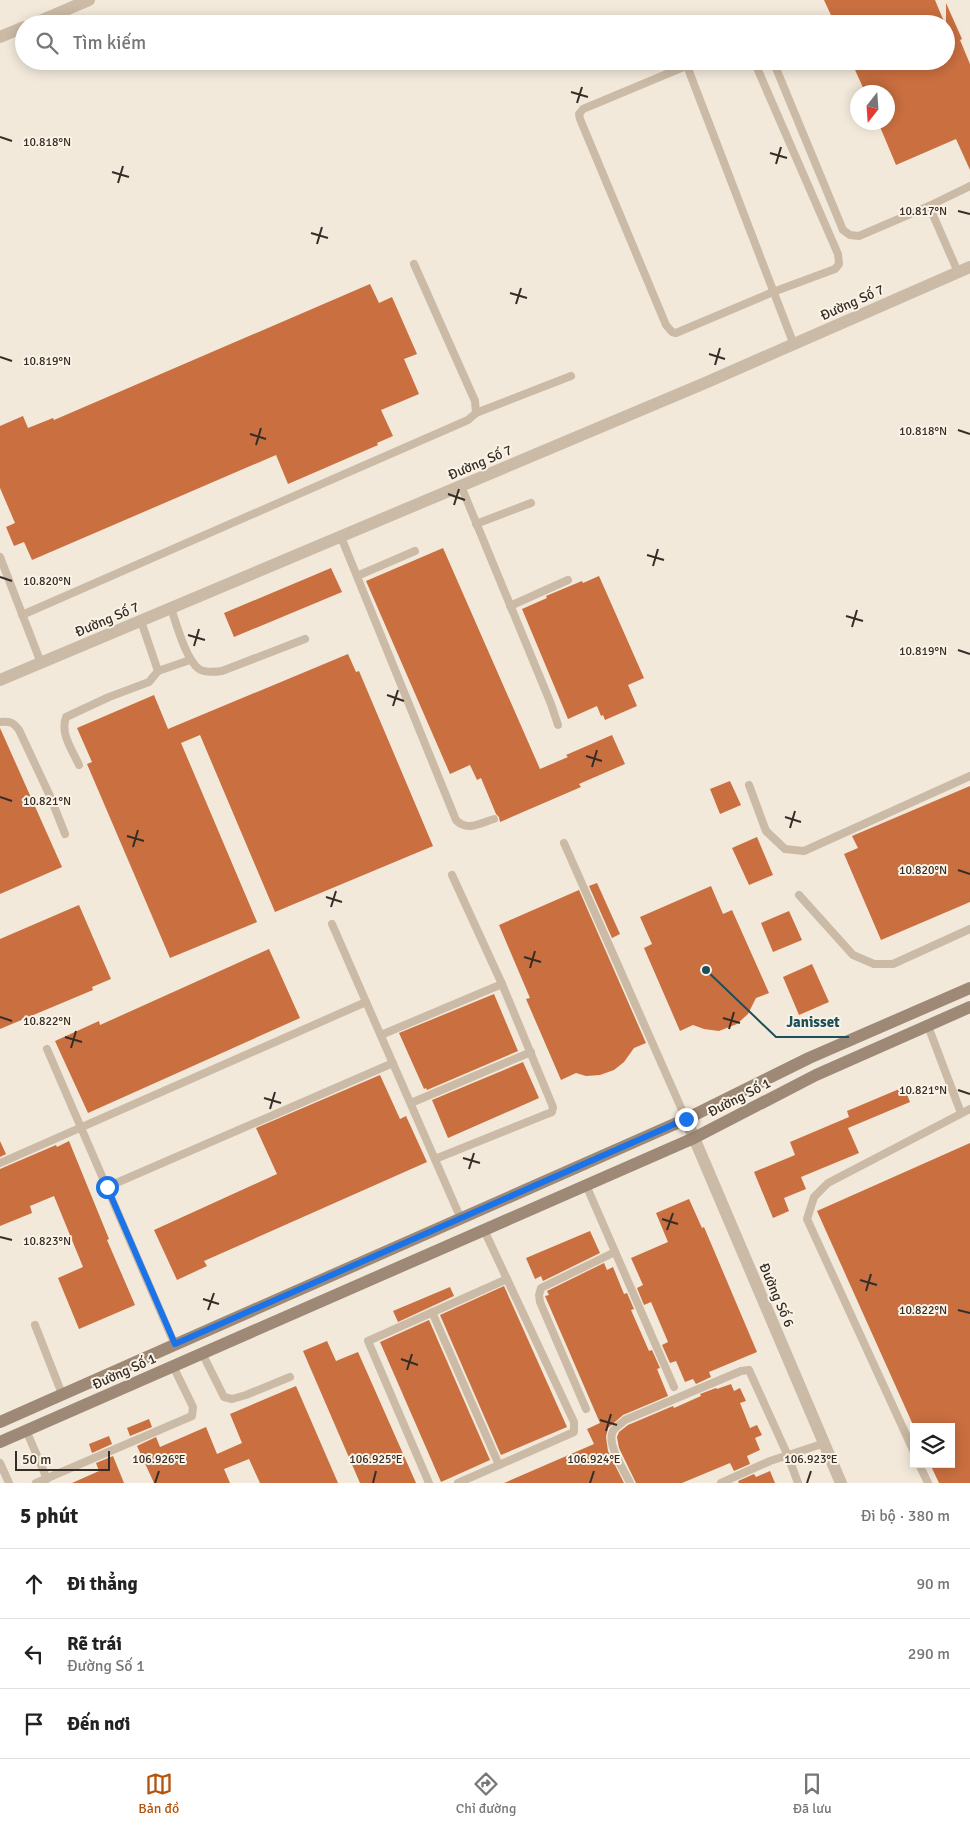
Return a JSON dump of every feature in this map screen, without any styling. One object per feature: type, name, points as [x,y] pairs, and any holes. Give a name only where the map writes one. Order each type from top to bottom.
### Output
[{"type":"street","points":[[54,15],[89,0]]},
{"type":"street","points":[[0,38],[15,32]]},
{"type":"street","name":"Đường Số 7","points":[[0,680],[794,345],[970,267]]},
{"type":"street","name":"Đường Số 1","points":[[0,1422],[686,1119],[809,1058],[970,988]]},
{"type":"street","name":"Đường Số 1","points":[[0,1442],[694,1138],[816,1074],[970,1008]]},
{"type":"street","name":"Đường Số 6","points":[[686,1119],[842,1483]]},
{"type":"lane","points":[[677,70],[583,109],[579,114],[669,330],[672,332],[835,269],[839,264],[838,254],[758,70]]},
{"type":"lane","points":[[689,70],[794,345]]},
{"type":"lane","points":[[777,70],[843,230],[850,235],[859,236],[970,186]]},
{"type":"lane","points":[[929,206],[958,272]]},
{"type":"lane","points":[[414,264],[475,401],[476,413]]},
{"type":"lane","points":[[22,615],[468,420],[476,413],[571,376]]},
{"type":"lane","points":[[461,486],[558,725]]},
{"type":"lane","points":[[476,524],[531,503]]},
{"type":"lane","points":[[341,536],[456,820],[461,826],[467,827],[494,819]]},
{"type":"lane","points":[[357,576],[415,551]]},
{"type":"lane","points":[[0,557],[41,663]]},
{"type":"lane","points":[[510,606],[568,580]]},
{"type":"lane","points":[[171,608],[190,660],[199,669],[210,672],[222,672],[305,639]]},
{"type":"lane","points":[[140,621],[158,671]]},
{"type":"lane","points":[[79,764],[66,737],[63,725],[66,717],[149,682],[158,671],[190,660]]},
{"type":"lane","points":[[0,722],[9,721],[19,730],[50,796],[65,834]]},
{"type":"lane","points":[[750,785],[766,831],[785,849],[804,851],[970,776]]},
{"type":"lane","points":[[564,843],[686,1119]]},
{"type":"lane","points":[[435,1159],[552,1112],[553,1103],[502,984],[452,875]]},
{"type":"lane","points":[[799,895],[853,955],[874,964],[893,964],[970,929]]},
{"type":"lane","points":[[332,924],[461,1219]]},
{"type":"lane","points":[[381,1035],[502,984]]},
{"type":"lane","points":[[0,1163],[366,1002]]},
{"type":"lane","points":[[928,1026],[961,1113]]},
{"type":"lane","points":[[47,1048],[175,1344]]},
{"type":"lane","points":[[410,1104],[531,1052]]},
{"type":"lane","points":[[107,1187],[393,1063]]},
{"type":"lane","points":[[910,1443],[807,1220],[814,1197],[828,1183],[970,1109]]},
{"type":"lane","points":[[586,1185],[674,1387]]},
{"type":"lane","points":[[458,1483],[574,1432],[575,1427],[484,1230]]},
{"type":"lane","points":[[586,1409],[540,1302],[539,1295],[541,1288],[616,1252]]},
{"type":"lane","points":[[429,1483],[368,1341],[507,1279]]},
{"type":"lane","points":[[432,1312],[499,1465]]},
{"type":"lane","points":[[35,1325],[62,1394]]},
{"type":"lane","points":[[202,1353],[224,1396],[232,1399],[290,1377]]},
{"type":"lane","points":[[36,1483],[192,1416],[192,1407],[173,1366]]},
{"type":"lane","points":[[630,1483],[611,1444],[613,1432],[616,1428],[625,1420],[740,1371],[749,1370],[788,1456],[798,1483]]},
{"type":"lane","points":[[26,1430],[47,1478]]},
{"type":"lane","points":[[721,1483],[758,1466],[824,1443]]},
{"type":"lane","points":[[0,1463],[9,1483]]},
{"type":"lane","points":[[921,1468],[928,1483]]},
{"type":"building","points":[[824,0],[935,0],[941,15],[831,15]]},
{"type":"building","points":[[946,3],[951,15],[946,15]]},
{"type":"building","points":[[955,23],[970,64],[970,170],[956,139],[896,165],[881,130],[895,130],[895,85],[862,85],[855,70],[955,70]]},
{"type":"building","points":[[370,284],[379,303],[392,297],[417,354],[404,359],[419,394],[381,410],[393,436],[377,443],[378,445],[288,484],[276,455],[32,560],[24,542],[14,546],[6,527],[15,523],[0,488],[0,426],[23,416],[28,428],[53,418],[54,420]]},
{"type":"building","points":[[443,548],[540,769],[568,757],[566,755],[612,735],[625,764],[579,784],[581,787],[500,822],[481,778],[477,780],[470,765],[450,774],[366,581]]},
{"type":"building","points":[[331,568],[342,592],[234,637],[224,613]]},
{"type":"building","points":[[599,576],[644,678],[628,685],[637,706],[605,720],[597,706],[568,719],[522,609],[547,598],[546,596]]},
{"type":"building","points":[[348,654],[356,672],[359,671],[433,846],[275,912],[200,735],[181,743],[257,922],[170,958],[87,764],[92,762],[77,728],[154,695],[168,729]]},
{"type":"building","points":[[0,728],[62,867],[0,894]]},
{"type":"building","points":[[730,781],[741,805],[720,814],[710,789]]},
{"type":"building","points":[[970,786],[970,902],[881,940],[844,854],[858,848],[852,836]]},
{"type":"building","points":[[757,837],[773,875],[749,885],[732,848]]},
{"type":"building","points":[[597,883],[620,934],[612,938],[589,886]]},
{"type":"building","points":[[711,886],[723,914],[732,910],[769,993],[756,998],[748,1014],[737,1024],[719,1031],[693,1025],[680,1031],[644,948],[652,944],[640,917]]},
{"type":"building","points":[[579,890],[646,1043],[634,1048],[624,1062],[614,1070],[600,1075],[586,1076],[576,1073],[561,1080],[526,999],[530,998],[499,925]]},
{"type":"building","points":[[79,905],[111,979],[92,987],[93,990],[0,1029],[0,939]]},
{"type":"building","points":[[789,911],[802,940],[773,952],[761,923]]},
{"type":"building","points":[[269,949],[300,1018],[88,1113],[55,1041],[99,1021],[100,1025]]},
{"type":"building","points":[[812,964],[829,1002],[799,1015],[783,977]]},
{"type":"building","points":[[494,994],[518,1051],[427,1090],[426,1088],[424,1089],[399,1033]]},
{"type":"building","points":[[523,1062],[539,1098],[448,1138],[432,1100]]},
{"type":"building","points":[[380,1075],[400,1119],[406,1116],[427,1162],[204,1261],[207,1266],[177,1280],[154,1230],[277,1174],[256,1128]]},
{"type":"building","points":[[904,1087],[910,1102],[848,1128],[859,1153],[801,1177],[806,1189],[784,1198],[789,1211],[773,1218],[754,1172],[795,1155],[790,1142],[849,1117],[847,1111]]},
{"type":"building","points":[[0,1141],[6,1154],[0,1157]]},
{"type":"building","points":[[69,1141],[109,1239],[107,1240],[135,1305],[79,1329],[58,1278],[83,1267],[54,1196],[30,1206],[32,1213],[0,1226],[0,1169]]},
{"type":"building","points":[[970,1143],[970,1483],[939,1483],[932,1468],[955,1468],[955,1423],[912,1423],[817,1211]]},
{"type":"building","points":[[689,1199],[702,1228],[704,1227],[757,1352],[709,1372],[711,1377],[696,1384],[693,1379],[685,1382],[676,1361],[670,1363],[662,1345],[668,1342],[651,1302],[644,1305],[637,1288],[643,1285],[631,1258],[668,1242],[656,1213]]},
{"type":"building","points":[[590,1231],[600,1253],[543,1281],[541,1276],[535,1279],[526,1258]]},
{"type":"building","points":[[604,1263],[607,1270],[613,1267],[624,1294],[627,1293],[634,1309],[631,1310],[649,1351],[652,1350],[660,1368],[657,1369],[668,1396],[623,1415],[608,1428],[606,1437],[608,1451],[624,1483],[504,1483],[594,1444],[587,1429],[600,1423],[545,1296],[549,1295],[547,1291]]},
{"type":"building","points":[[504,1286],[567,1427],[501,1455],[440,1315]]},
{"type":"building","points":[[450,1287],[454,1296],[398,1322],[393,1311]]},
{"type":"building","points":[[429,1320],[490,1460],[441,1482],[380,1342]]},
{"type":"building","points":[[327,1341],[336,1361],[358,1352],[416,1483],[360,1483],[303,1351]]},
{"type":"building","points":[[731,1384],[734,1391],[740,1388],[746,1401],[740,1403],[750,1428],[757,1425],[762,1435],[755,1438],[760,1450],[747,1456],[750,1464],[734,1471],[730,1463],[682,1483],[636,1483],[619,1448],[617,1437],[619,1432],[628,1425],[673,1406],[674,1408],[701,1396],[700,1394]]},
{"type":"building","points":[[296,1386],[338,1483],[260,1483],[249,1459],[224,1469],[230,1483],[154,1483],[137,1446],[156,1437],[160,1447],[206,1427],[217,1454],[242,1443],[230,1414]]},
{"type":"building","points":[[149,1419],[152,1427],[130,1436],[127,1428]]},
{"type":"building","points":[[109,1436],[112,1444],[92,1453],[89,1444]]},
{"type":"building","points":[[113,1456],[124,1483],[72,1483],[99,1471],[96,1463]]},
{"type":"building","points":[[770,1471],[775,1483],[739,1483],[738,1481],[754,1474],[756,1477]]},
{"type":"place","name":"Janisset","points":[[706,970]]},
{"type":"route","points":[[107,1187],[175,1344],[686,1119]]}]
